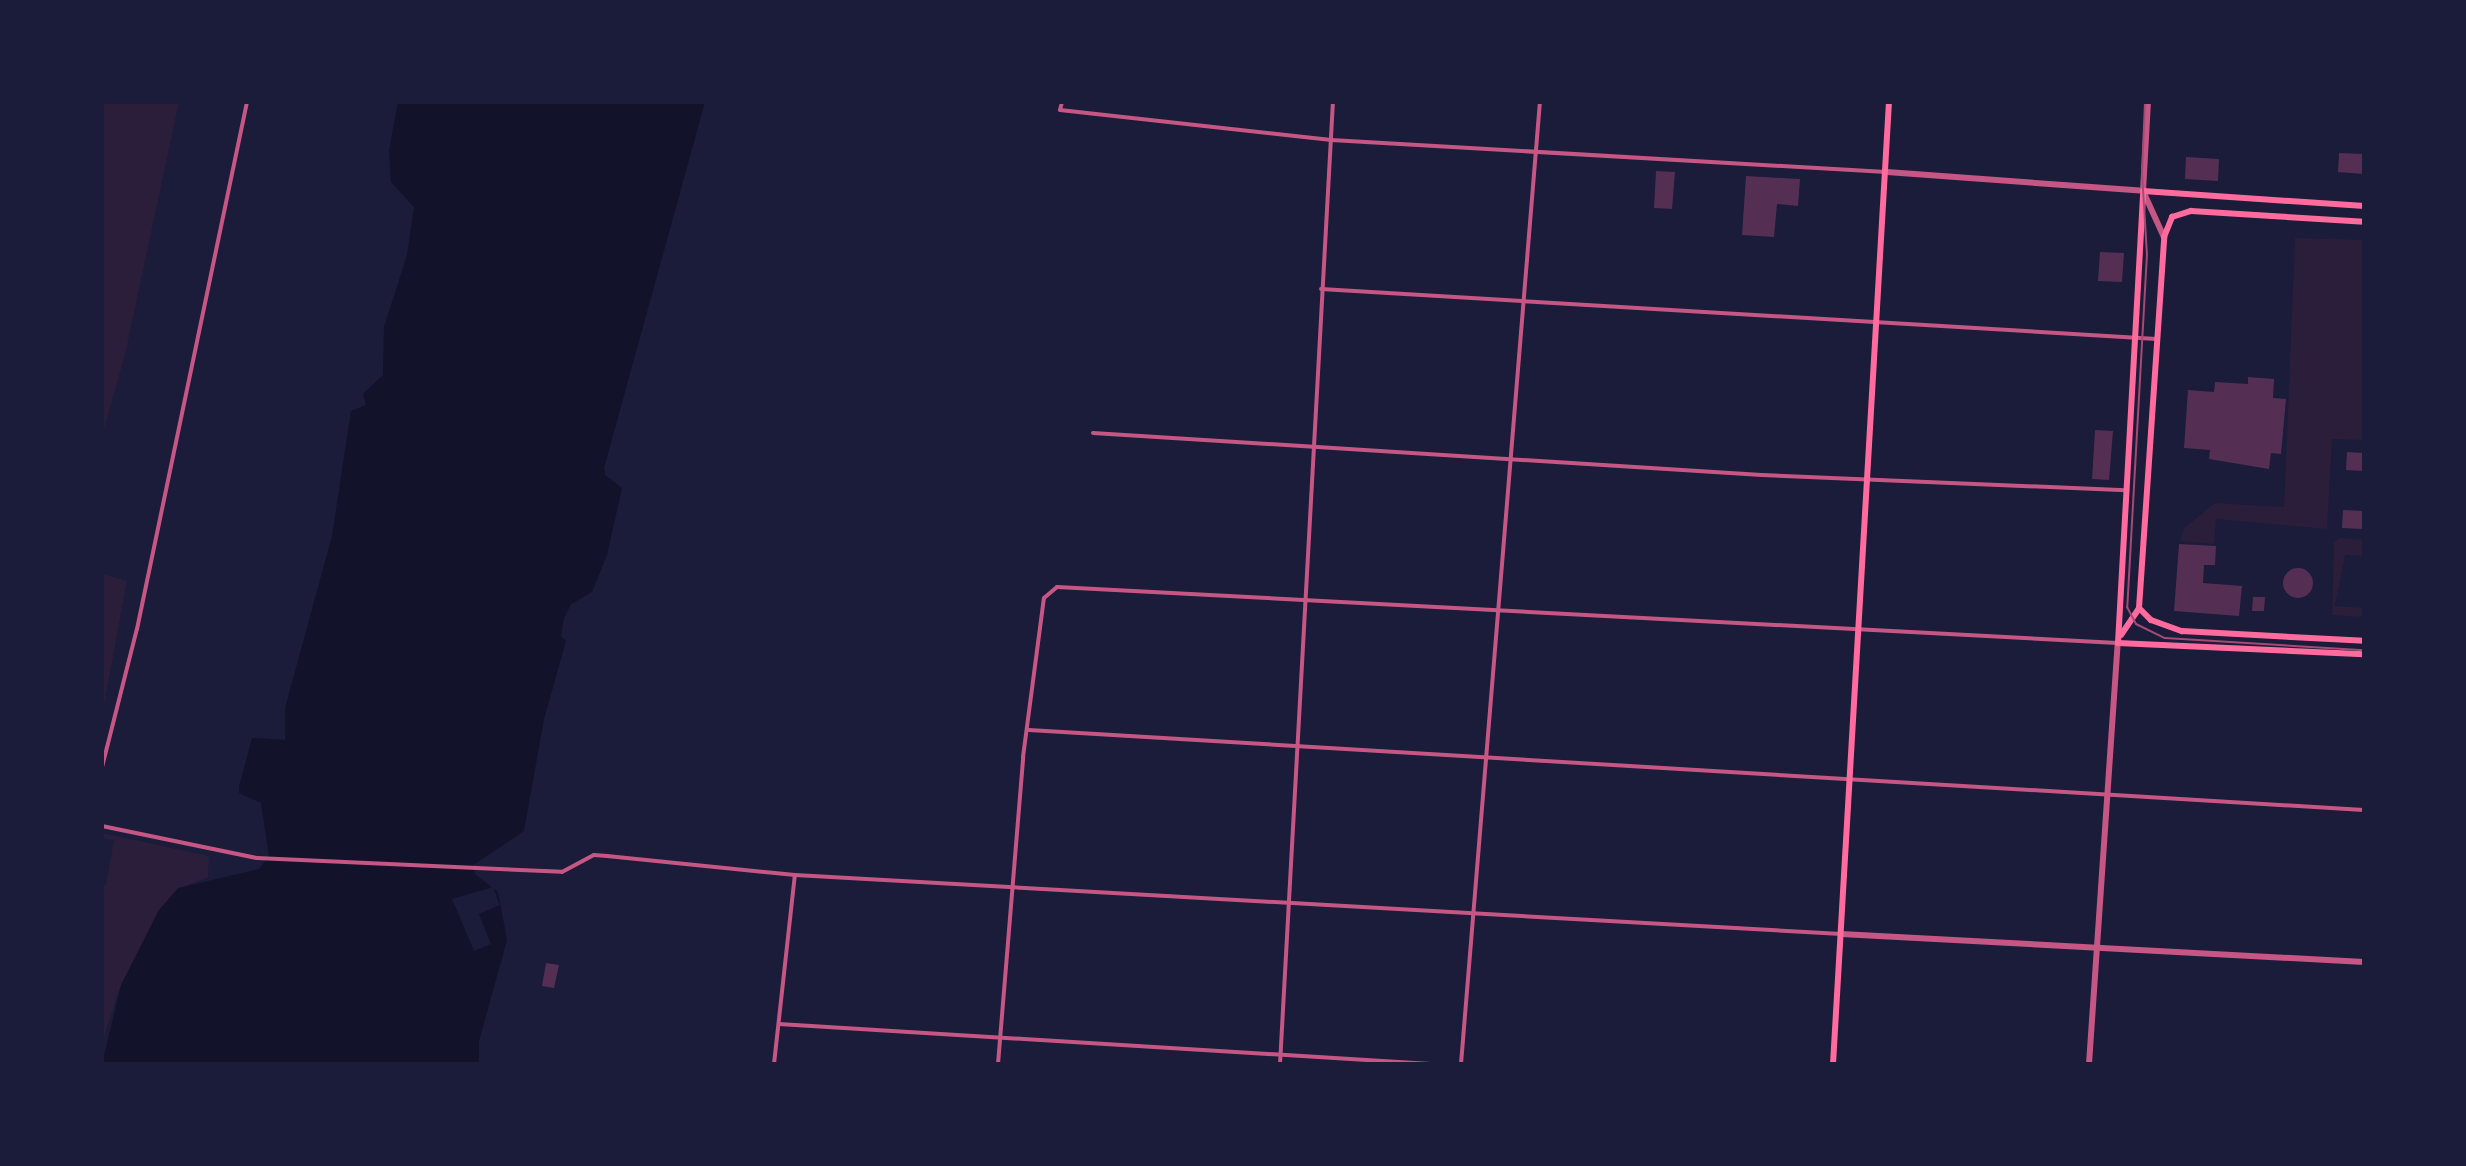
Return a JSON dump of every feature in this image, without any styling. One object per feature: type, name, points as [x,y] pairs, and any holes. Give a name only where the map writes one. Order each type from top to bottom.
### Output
[{"type":"main road","points":[[1833,1064],[1889,102]]},
{"type":"main road","points":[[2118,643],[2143,191],[2364,206]]},
{"type":"main road","points":[[2118,643],[2139,608],[2164,237],[2172,217],[2191,211],[2364,222]]},
{"type":"main road","points":[[2139,608],[2151,620],[2182,631],[2364,641]]},
{"type":"main road","points":[[2118,643],[2364,654]]},
{"type":"street","points":[[102,767],[137,629],[247,102]]},
{"type":"street","points":[[1062,102],[1060,110],[1331,140],[1887,172],[2143,191]]},
{"type":"street","points":[[1280,1064],[1300,748],[1321,289],[1333,102]]},
{"type":"street","points":[[1461,1064],[1540,102]]},
{"type":"street","points":[[2148,102],[2143,191],[2164,237]]},
{"type":"street","points":[[1321,289],[1877,325],[2157,339]]},
{"type":"street","points":[[1093,433],[1868,481],[2126,490]]},
{"type":"street","points":[[998,1064],[1044,598],[1057,587],[1500,606],[1858,631],[2118,643],[2089,1064]]},
{"type":"street","points":[[1029,730],[1851,782],[2364,810]]},
{"type":"street","points":[[102,826],[257,858],[562,872],[594,855],[795,875],[2097,950],[2364,962]]},
{"type":"street","points":[[774,1064],[795,875]]},
{"type":"street","points":[[779,1024],[1000,1034],[1431,1064]]},
{"type":"shaded area","points":[[102,102],[179,102],[125,355],[102,436]]},
{"type":"shaded area","points":[[398,102],[705,102],[604,468],[605,475],[622,488],[607,555],[592,592],[571,604],[564,618],[561,636],[566,641],[544,719],[524,831],[473,865],[475,874],[498,892],[507,940],[479,1041],[479,1064],[102,1064],[121,985],[159,910],[178,888],[259,869],[269,856],[261,803],[239,793],[239,787],[252,738],[285,740],[285,708],[332,536],[351,411],[366,405],[363,394],[383,375],[384,327],[407,255],[414,207],[391,182],[389,151]]},
{"type":"shaded area","points":[[2295,238],[2364,240],[2364,440],[2332,439],[2327,529],[2216,519],[2214,544],[2180,541],[2184,528],[2215,503],[2284,507]]},
{"type":"shaded area","points":[[2340,538],[2364,540],[2364,556],[2345,555],[2335,606],[2364,608],[2364,617],[2332,615],[2334,542]]},
{"type":"shaded area","points":[[102,575],[127,581],[102,716]]},
{"type":"shaded area","points":[[102,833],[209,856],[208,877],[178,889],[158,912],[120,987],[102,1044],[102,885],[106,885],[114,840],[102,838]]},
{"type":"pier","points":[[493,887],[500,905],[479,914],[491,944],[474,951],[452,899]]},
{"type":"building","points":[[2339,153],[2364,154],[2364,174],[2338,172]]},
{"type":"building","points":[[2186,157],[2219,159],[2218,181],[2185,179]]},
{"type":"building","points":[[1656,171],[1675,172],[1672,209],[1654,208]]},
{"type":"building","points":[[1746,176],[1800,179],[1798,206],[1777,204],[1774,237],[1742,235]]},
{"type":"building","points":[[2100,252],[2124,253],[2122,282],[2098,281]]},
{"type":"building","points":[[2248,377],[2274,379],[2273,398],[2286,399],[2281,454],[2271,453],[2269,469],[2209,459],[2210,450],[2184,448],[2188,390],[2214,392],[2215,382],[2248,384]]},
{"type":"building","points":[[2095,430],[2113,431],[2109,480],[2092,479]]},
{"type":"building","points":[[2347,452],[2364,453],[2364,471],[2346,470]]},
{"type":"building","points":[[2343,510],[2364,511],[2364,529],[2342,528]]},
{"type":"building","points":[[2179,544],[2216,546],[2215,565],[2204,565],[2203,583],[2242,586],[2239,616],[2174,611]]},
{"type":"building","points":[[2298,568],[2309,572],[2313,583],[2309,594],[2298,598],[2287,594],[2283,583],[2287,572]]},
{"type":"building","points":[[2253,597],[2265,597],[2264,611],[2252,611]]},
{"type":"building","points":[[546,963],[559,965],[554,988],[542,986]]},
{"type":"tram line","points":[[2145,102],[2142,173],[2147,254],[2127,607],[2136,624],[2165,638],[2364,650]]}]
